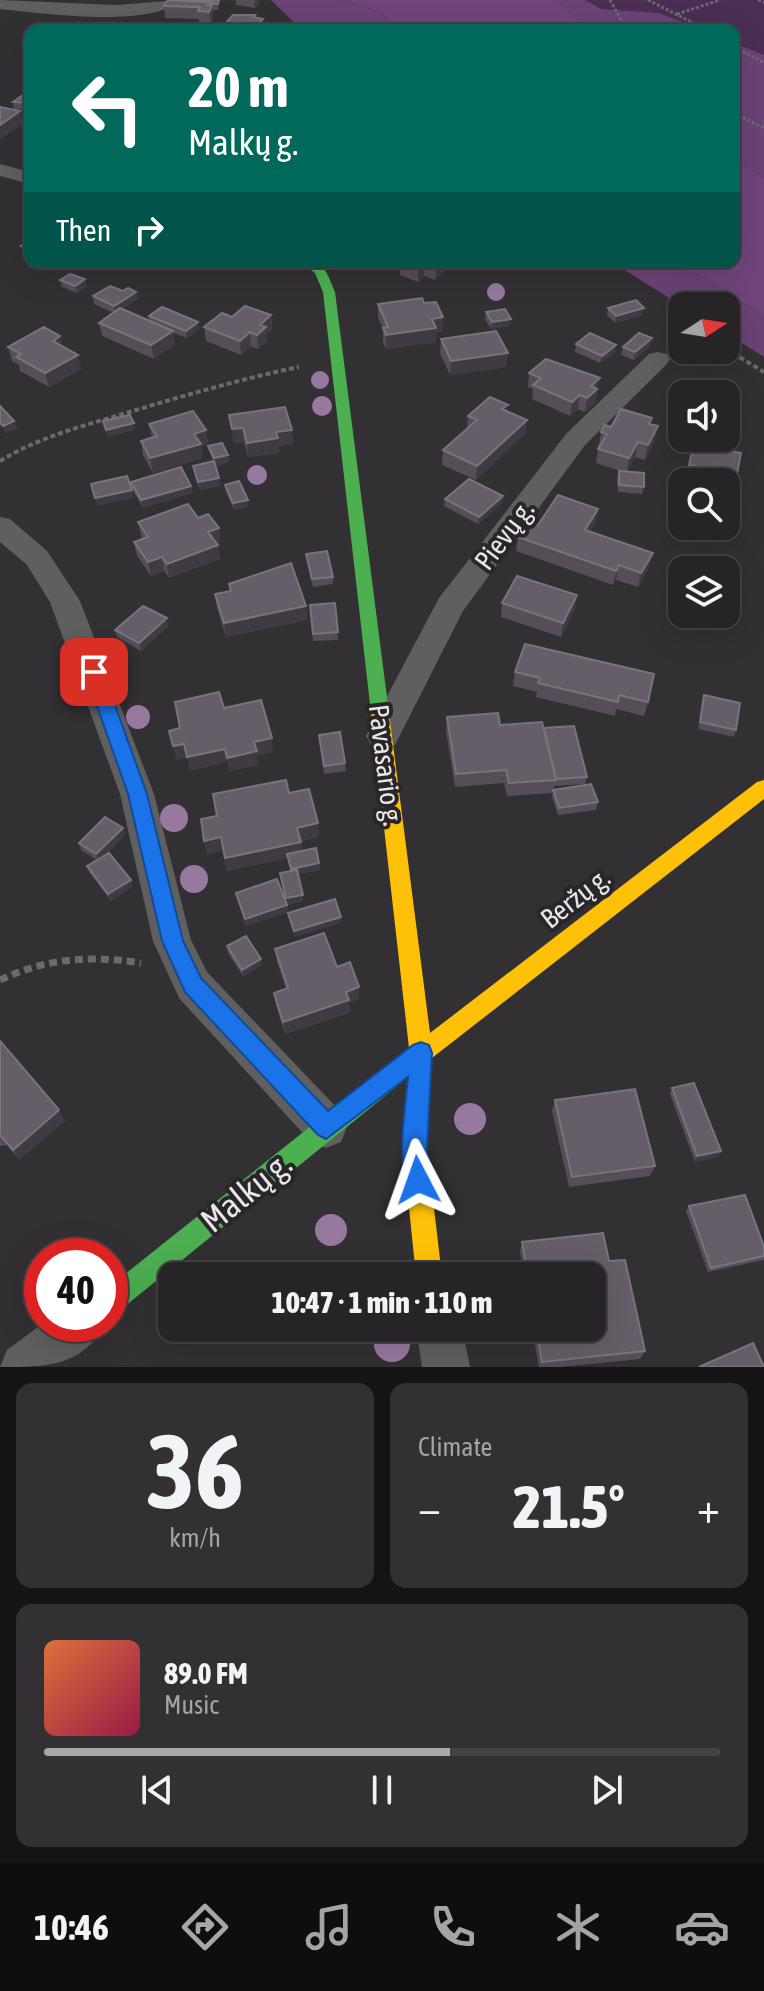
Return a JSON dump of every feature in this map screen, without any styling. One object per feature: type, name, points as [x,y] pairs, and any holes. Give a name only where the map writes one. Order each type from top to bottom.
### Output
[{"type":"street","points":[[0,4],[60,9],[137,9],[152,8],[172,0]]},
{"type":"street","points":[[0,170],[24,176]]},
{"type":"street","name":"Pavasario g.","points":[[316,268],[329,292],[421,1053],[415,1149],[427,1262]]},
{"type":"street","name":"Pievų g.","points":[[383,736],[450,606],[576,439],[658,359]]},
{"type":"street","points":[[0,526],[37,558],[65,601],[137,794],[172,941],[193,985],[326,1127]]},
{"type":"street","name":"Beržų g.","points":[[421,1053],[764,788]]},
{"type":"street","name":"Malkų g.","points":[[128,1287],[421,1053]]},
{"type":"street","points":[[24,1367],[57,1342]]},
{"type":"street","points":[[442,1342],[446,1367]]},
{"type":"path","points":[[610,0],[624,24]]},
{"type":"path","points":[[648,0],[696,24]]},
{"type":"path","points":[[677,14],[720,0]]},
{"type":"path","points":[[758,0],[764,2]]},
{"type":"path","points":[[740,49],[764,63]]},
{"type":"path","points":[[740,116],[764,128]]},
{"type":"path","points":[[740,357],[764,372]]},
{"type":"path","points":[[0,461],[42,440],[192,393],[337,360]]},
{"type":"path","points":[[0,980],[55,961],[98,955],[145,964],[193,985]]},
{"type":"shaded area","points":[[271,0],[342,0],[384,13],[389,24],[296,24]]},
{"type":"shaded area","points":[[342,0],[556,0],[581,24],[389,24],[384,13]]},
{"type":"shaded area","points":[[556,0],[585,0],[601,9],[659,13],[687,24],[581,24]]},
{"type":"shaded area","points":[[585,0],[764,0],[764,55],[740,45],[740,24],[687,24],[659,13],[601,9]]},
{"type":"shaded area","points":[[740,45],[764,55],[764,178],[740,163]]},
{"type":"shaded area","points":[[740,163],[764,178],[764,317],[740,301],[740,292],[725,292],[688,268],[740,268]]},
{"type":"shaded area","points":[[622,268],[688,268],[725,292],[668,292],[668,297]]},
{"type":"shaded area","points":[[740,301],[764,317],[764,357],[740,342]]},
{"type":"building","points":[[168,0],[210,2],[208,5],[212,5],[209,12],[198,11],[200,7],[164,6]]},
{"type":"building","points":[[185,0],[219,0],[218,4]]},
{"type":"building","points":[[233,15],[255,15],[253,17],[263,19],[259,24],[225,24]]},
{"type":"building","points":[[24,94],[24,103],[13,102]]},
{"type":"building","points":[[0,107],[20,111],[0,125]]},
{"type":"building","points":[[70,274],[85,279],[75,286],[60,280]]},
{"type":"building","points":[[110,286],[136,292],[114,306],[93,296]]},
{"type":"building","points":[[422,298],[424,303],[436,302],[443,317],[432,319],[436,328],[386,335],[383,328],[388,327],[378,304]]},
{"type":"building","points":[[636,300],[644,308],[616,316],[608,308]]},
{"type":"building","points":[[245,306],[271,315],[260,325],[266,327],[257,335],[250,332],[240,341],[204,327],[222,313],[232,317]]},
{"type":"building","points":[[162,307],[198,322],[186,331],[149,316]]},
{"type":"building","points":[[120,308],[173,331],[151,345],[99,323]]},
{"type":"building","points":[[505,309],[511,319],[492,322],[486,312]]},
{"type":"building","points":[[44,327],[60,336],[53,341],[78,355],[45,373],[16,357],[21,354],[8,347]]},
{"type":"building","points":[[496,331],[508,353],[451,361],[441,339]]},
{"type":"building","points":[[590,333],[616,345],[602,356],[576,344]]},
{"type":"building","points":[[639,333],[652,338],[635,352],[623,347]]},
{"type":"building","points":[[546,359],[600,378],[591,386],[597,389],[587,398],[580,395],[572,402],[533,385],[541,378],[529,373]]},
{"type":"building","points":[[490,397],[508,405],[502,409],[527,420],[477,466],[443,450],[477,420],[468,416]]},
{"type":"building","points":[[0,406],[14,421],[3,426],[0,423]]},
{"type":"building","points":[[285,407],[292,430],[276,432],[278,438],[247,443],[243,428],[232,429],[229,415]]},
{"type":"building","points":[[621,409],[652,418],[649,424],[658,426],[648,445],[638,442],[629,458],[598,449],[607,434],[601,432],[605,425],[611,427]]},
{"type":"building","points":[[193,411],[206,430],[194,434],[201,444],[150,458],[141,441],[157,436],[149,424]]},
{"type":"building","points":[[130,415],[134,423],[106,430],[103,421]]},
{"type":"building","points":[[222,443],[228,455],[214,458],[208,446]]},
{"type":"building","points":[[692,452],[741,453],[738,468],[689,465]]},
{"type":"building","points":[[214,461],[219,478],[198,482],[193,466]]},
{"type":"building","points":[[181,467],[191,486],[141,500],[131,482]]},
{"type":"building","points":[[619,471],[644,473],[644,487],[619,485]]},
{"type":"building","points":[[127,476],[132,490],[95,498],[91,484]]},
{"type":"building","points":[[469,479],[503,496],[479,517],[445,499]]},
{"type":"building","points":[[239,481],[248,500],[233,503],[225,485]]},
{"type":"building","points":[[558,495],[598,509],[585,530],[653,553],[641,573],[619,565],[616,571],[518,537],[528,522],[538,525]]},
{"type":"building","points":[[188,504],[198,518],[208,514],[219,528],[208,532],[218,545],[167,564],[162,557],[148,562],[134,542],[148,537],[138,522]]},
{"type":"building","points":[[327,551],[333,577],[312,579],[306,554]]},
{"type":"building","points":[[291,563],[306,606],[224,623],[215,594],[231,591],[229,584]]},
{"type":"building","points":[[517,576],[577,595],[563,623],[502,603]]},
{"type":"building","points":[[335,603],[338,632],[313,634],[310,605]]},
{"type":"building","points":[[143,606],[167,618],[139,643],[115,630]]},
{"type":"building","points":[[525,644],[654,674],[648,702],[619,695],[618,702],[538,683],[540,678],[515,672]]},
{"type":"building","points":[[219,692],[224,708],[261,700],[272,738],[254,742],[257,751],[227,758],[225,749],[187,757],[184,744],[173,746],[169,731],[180,728],[175,702]]},
{"type":"building","points":[[704,695],[740,703],[736,730],[700,722]]},
{"type":"building","points":[[498,713],[500,725],[542,722],[556,780],[509,783],[506,770],[456,774],[447,717]]},
{"type":"building","points":[[574,726],[587,777],[556,779],[544,728]]},
{"type":"building","points":[[340,732],[345,763],[324,766],[319,735]]},
{"type":"building","points":[[286,780],[289,793],[309,789],[318,823],[297,828],[301,842],[225,858],[221,837],[204,841],[201,819],[217,816],[213,794]]},
{"type":"building","points":[[591,784],[598,802],[559,808],[553,790]]},
{"type":"building","points":[[105,817],[123,828],[96,854],[79,843]]},
{"type":"building","points":[[316,848],[319,863],[291,869],[287,854]]},
{"type":"building","points":[[109,853],[131,880],[108,894],[87,866]]},
{"type":"building","points":[[297,870],[303,895],[286,898],[280,873]]},
{"type":"building","points":[[277,879],[287,905],[245,919],[236,893]]},
{"type":"building","points":[[335,899],[341,917],[294,931],[288,913]]},
{"type":"building","points":[[324,933],[337,967],[350,962],[359,987],[346,992],[349,1000],[283,1022],[274,993],[288,988],[275,949]]},
{"type":"building","points":[[246,936],[261,959],[242,970],[227,946]]},
{"type":"building","points":[[0,1041],[59,1110],[13,1150],[0,1135]]},
{"type":"building","points":[[694,1083],[721,1151],[697,1156],[672,1088]]},
{"type":"building","points":[[635,1089],[655,1166],[572,1177],[555,1100]]},
{"type":"building","points":[[745,1195],[764,1247],[764,1256],[711,1268],[689,1206]]},
{"type":"building","points":[[603,1233],[609,1261],[625,1260],[645,1351],[542,1362],[538,1342],[606,1342],[606,1262],[526,1262],[522,1242]]},
{"type":"building","points":[[753,1343],[764,1367],[699,1367]]},
{"type":"traffic: fast","points":[[316,268],[329,292],[380,713]]},
{"type":"traffic: fast","points":[[128,1288],[403,1067]]},
{"type":"traffic: slow","points":[[380,713],[421,1053],[415,1149],[427,1262]]},
{"type":"traffic: slow","points":[[403,1067],[764,788]]},
{"type":"route","points":[[94,672],[137,794],[172,941],[193,985],[326,1127],[421,1053],[415,1149],[418,1180]]}]
